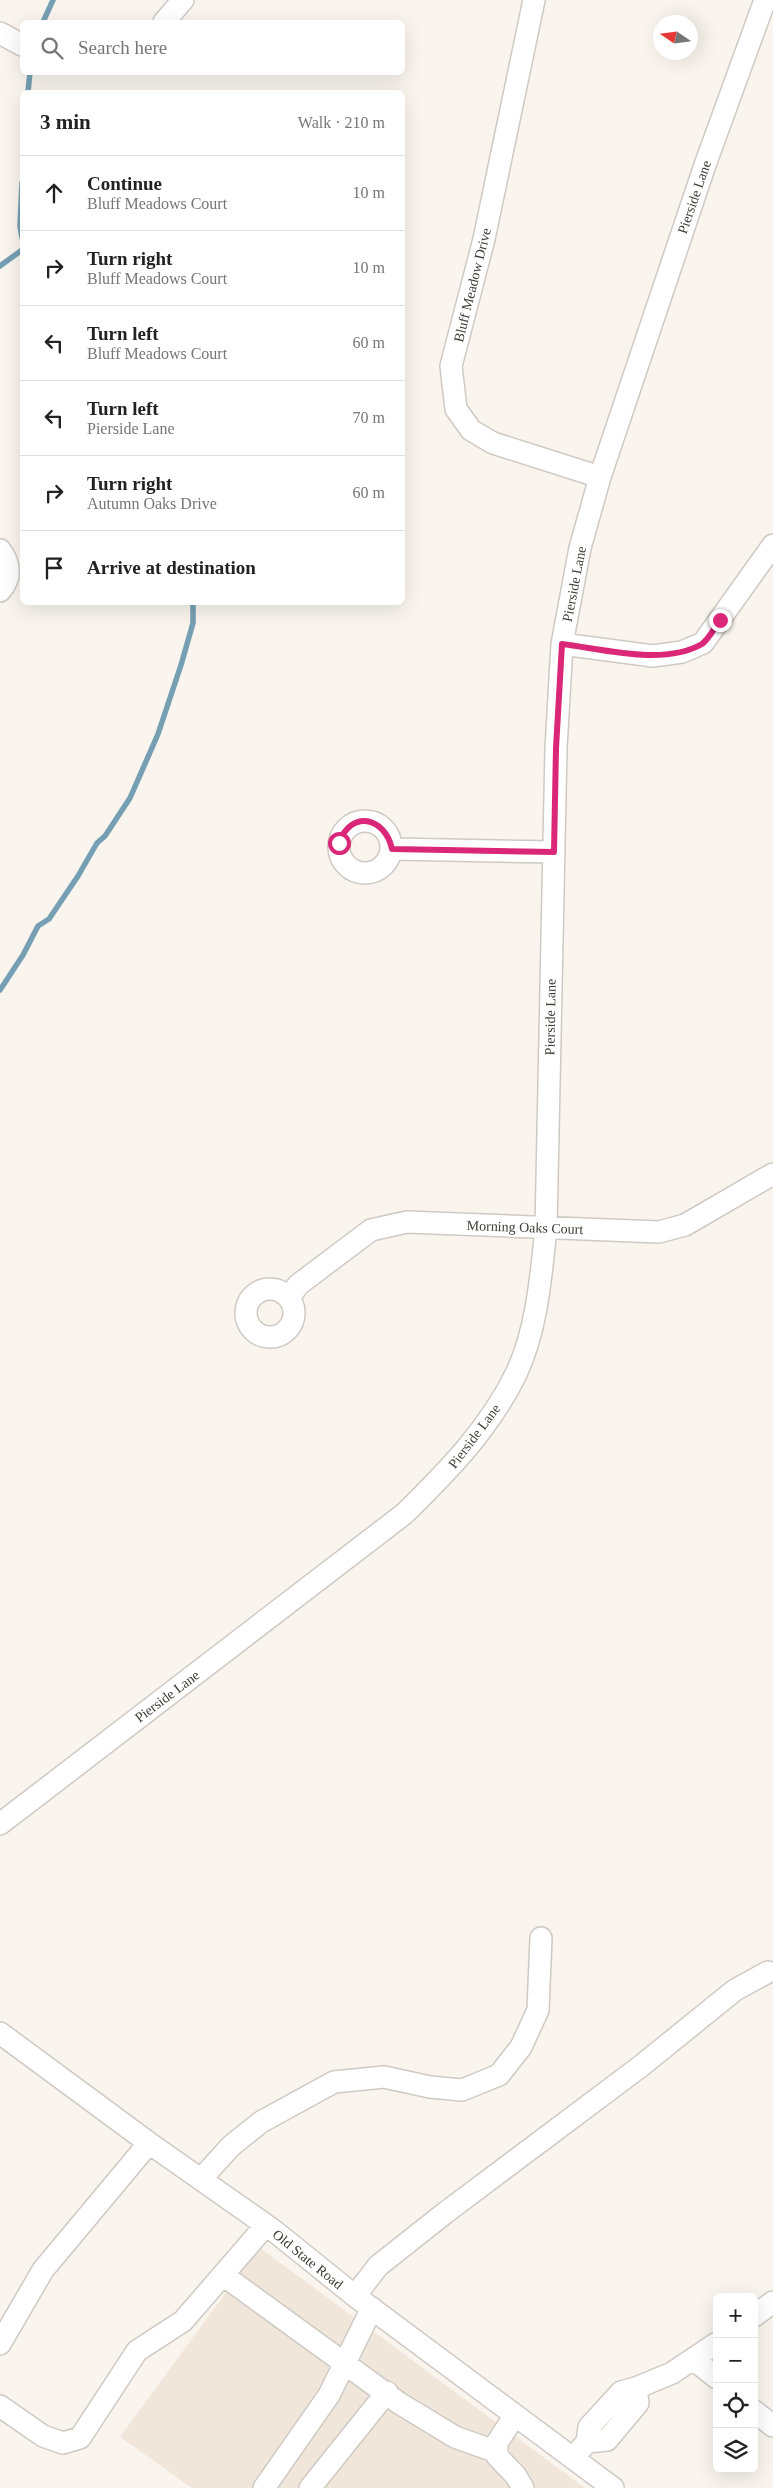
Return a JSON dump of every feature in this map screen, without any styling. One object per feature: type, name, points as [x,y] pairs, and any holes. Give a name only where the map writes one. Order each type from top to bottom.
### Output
[{"type":"street","points":[[166,20],[183,0]]},
{"type":"street","name":"Bluff Meadow Drive","points":[[534,0],[484,239],[451,366],[452,387],[456,409],[471,430],[493,443],[600,477]]},
{"type":"street","name":"Pierside Lane","points":[[0,1824],[404,1514],[453,1467],[489,1421],[516,1373],[531,1328],[540,1280],[546,1228],[556,748],[562,644],[580,548],[600,477],[705,165],[765,0]]},
{"type":"street","points":[[0,32],[20,44]]},
{"type":"street","points":[[562,644],[653,656],[682,652],[703,643],[773,545]]},
{"type":"street","points":[[0,550],[8,564],[9,574],[7,582],[0,591]]},
{"type":"street","points":[[392,849],[554,852]]},
{"type":"street","name":"Morning Oaks Court","points":[[289,1298],[298,1286],[371,1230],[407,1222],[659,1232],[685,1225],[773,1174]]},
{"type":"street","points":[[202,2178],[230,2146],[261,2122],[334,2082],[384,2077],[430,2087],[462,2090],[499,2075],[522,2047],[538,2010],[540,1938]]},
{"type":"street","points":[[264,2488],[330,2395],[345,2362],[363,2302],[378,2266],[445,2213],[641,2066],[735,1990],[768,1972]]},
{"type":"street","name":"Old State Road","points":[[0,2033],[149,2143],[202,2178],[266,2225],[363,2302],[613,2488]]},
{"type":"street","points":[[0,2344],[44,2270],[149,2143]]},
{"type":"street","points":[[0,2406],[43,2436],[64,2442],[80,2438],[138,2351],[184,2321],[266,2225]]},
{"type":"street","points":[[223,2275],[400,2403],[455,2437],[497,2452]]},
{"type":"street","points":[[758,2313],[773,2302]]},
{"type":"street","points":[[573,2458],[587,2442],[589,2427],[621,2392],[672,2373],[713,2346]]},
{"type":"street","points":[[694,2360],[713,2375]]},
{"type":"street","points":[[310,2488],[387,2392]]},
{"type":"street","points":[[758,2414],[773,2426]]},
{"type":"street","points":[[516,2415],[497,2443],[497,2456],[516,2476],[524,2488]]},
{"type":"shaded area","points":[[259,2247],[585,2488],[192,2488],[120,2437]]},
{"type":"waterway","points":[[44,20],[53,0]]},
{"type":"waterway","points":[[28,90],[30,75]]},
{"type":"waterway","points":[[0,266],[20,251]]},
{"type":"waterway","points":[[0,990],[23,955],[38,926],[49,919],[78,876],[97,843],[105,836],[130,798],[158,734],[181,665],[193,623],[193,605]]},
{"type":"route","points":[[339,843],[342,834],[352,824],[368,821],[385,829],[390,837],[392,849],[554,852],[556,748],[562,644],[653,656],[682,652],[703,643],[720,620]]}]
